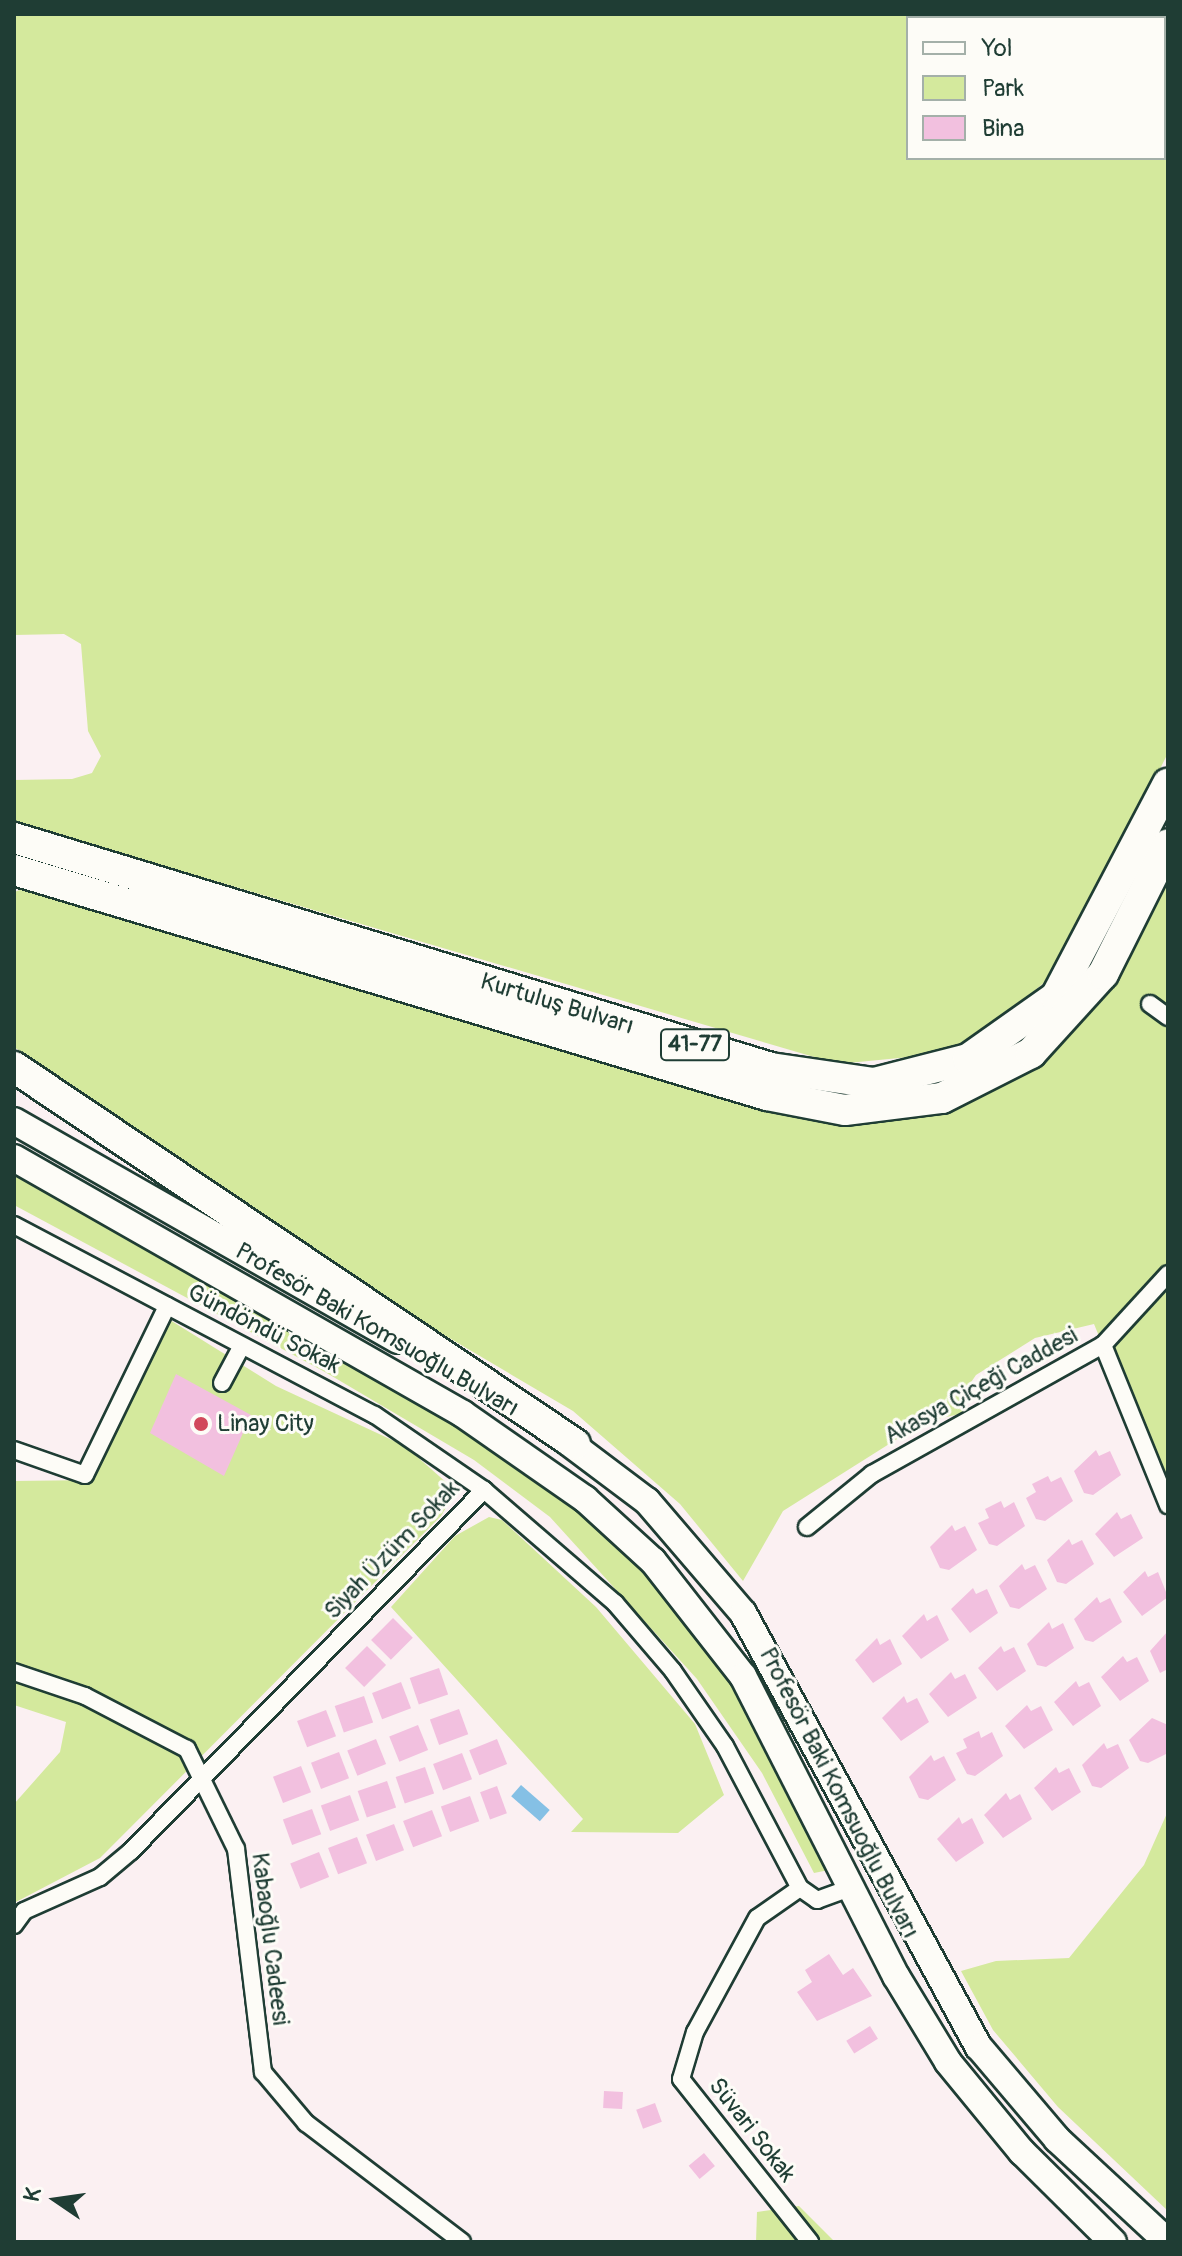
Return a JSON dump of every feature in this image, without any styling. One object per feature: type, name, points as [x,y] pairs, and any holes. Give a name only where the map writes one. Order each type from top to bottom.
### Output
[{"type":"highway","name":"Kurtuluş Bulvarı","points":[[87,875],[771,1068],[874,1083],[968,1059],[1056,997],[1168,784]]},
{"type":"highway","name":"41-77","points":[[14,838],[87,875]]},
{"type":"highway","name":"Kurtuluş Bulvarı","points":[[87,875],[781,1099],[875,1109],[972,1086],[1004,1072],[1056,1032],[1103,974],[1168,844]]},
{"type":"highway","points":[[14,849],[87,875]]},
{"type":"highway","name":"41-77","points":[[14,870],[87,875]]},
{"type":"highway","points":[[14,881],[87,875]]},
{"type":"highway","points":[[14,1067],[575,1444]]},
{"type":"main road","name":"Profesör Baki Komsuoğlu Bulvarı","points":[[14,1121],[575,1444],[657,1512],[743,1613],[979,2047],[1057,2139],[1168,2242]]},
{"type":"main road","name":"Profesör Baki Komsuoğlu Bulvarı","points":[[14,1158],[463,1414],[585,1499],[673,1583],[743,1676],[920,2019],[978,2103],[1113,2242]]},
{"type":"street","points":[[1150,1004],[1168,1017]]},
{"type":"street","name":"Gündöndü Sokak","points":[[14,1225],[167,1306],[240,1349],[375,1415],[484,1490]]},
{"type":"street","name":"Akasya Çiçeği Caddesi","points":[[807,1527],[872,1474],[1103,1345],[1168,1274]]},
{"type":"street","points":[[14,1450],[85,1475],[167,1306]]},
{"type":"street","points":[[1103,1345],[1168,1505]]},
{"type":"street","points":[[222,1383],[240,1349]]},
{"type":"street","name":"Siyah Üzüm Sokak","points":[[14,1925],[50,1897],[100,1877],[202,1779],[484,1490],[615,1603],[673,1671],[725,1746],[800,1888]]},
{"type":"street","name":"Kabaoğlu Cadeesi","points":[[14,1672],[85,1696],[187,1749],[236,1849],[263,2072],[306,2123],[462,2242]]},
{"type":"street","points":[[800,1888],[817,1900],[853,1887]]},
{"type":"street","name":"Süvari Sokak","points":[[800,1888],[757,1918],[695,2032],[681,2079],[810,2242]]},
{"type":"green space","points":[[14,14],[1168,14],[1168,753],[1058,971],[979,1037],[930,1055],[838,1064],[14,822],[14,780],[72,779],[92,773],[101,756],[88,731],[81,644],[64,634],[14,635]]},
{"type":"green space","points":[[1168,869],[1168,1505],[1094,1324],[1035,1338],[976,1375],[961,1397],[964,1413],[924,1422],[783,1511],[743,1581],[680,1504],[573,1411],[412,1316],[14,1047],[14,892],[20,890],[58,894],[831,1118],[1030,1064]]},
{"type":"green space","points":[[14,1175],[440,1411],[559,1489],[647,1569],[742,1692],[829,1870],[814,1873],[762,1773],[697,1679],[550,1517],[474,1460],[325,1372],[14,1205]]},
{"type":"green space","points":[[170,1320],[276,1386],[405,1446],[456,1491],[441,1516],[100,1858],[14,1903],[14,1804],[60,1752],[66,1722],[14,1705],[14,1481],[94,1480]]},
{"type":"green space","points":[[489,1517],[502,1520],[596,1607],[695,1724],[724,1795],[678,1833],[571,1832],[583,1819],[391,1607],[455,1536]]},
{"type":"green space","points":[[1168,1811],[1168,2211],[1058,2107],[993,2030],[961,1971],[996,1961],[1069,1958],[1144,1865]]},
{"type":"green space","points":[[799,2206],[835,2242],[756,2242],[757,2212]]},
{"type":"water","points":[[521,1785],[550,1810],[540,1821],[511,1796]]},
{"type":"building","name":"Linay City","points":[[176,1374],[251,1415],[224,1476],[150,1433]]},
{"type":"building","points":[[1096,1450],[1099,1456],[1110,1451],[1121,1475],[1093,1495],[1084,1493],[1074,1471]]},
{"type":"building","points":[[1048,1476],[1051,1482],[1061,1477],[1073,1501],[1045,1521],[1036,1519],[1026,1498],[1036,1492],[1032,1484]]},
{"type":"building","points":[[1001,1501],[1004,1508],[1014,1502],[1025,1526],[997,1546],[989,1544],[978,1523],[989,1518],[985,1509]]},
{"type":"building","points":[[1117,1512],[1121,1519],[1131,1514],[1143,1538],[1114,1557],[1095,1534]]},
{"type":"building","points":[[952,1525],[955,1531],[965,1526],[977,1550],[949,1570],[940,1568],[930,1547]]},
{"type":"building","points":[[1069,1539],[1072,1545],[1082,1540],[1094,1564],[1066,1584],[1057,1582],[1047,1560]]},
{"type":"building","points":[[1022,1564],[1025,1570],[1035,1565],[1047,1589],[1019,1609],[1010,1607],[999,1586]]},
{"type":"building","points":[[1145,1571],[1148,1577],[1158,1572],[1168,1597],[1142,1616],[1123,1592]]},
{"type":"building","points":[[973,1588],[976,1594],[987,1589],[998,1613],[970,1633],[951,1609]]},
{"type":"building","points":[[1097,1597],[1100,1603],[1110,1598],[1122,1622],[1093,1642],[1085,1640],[1074,1619]]},
{"type":"building","points":[[924,1614],[927,1621],[937,1615],[949,1640],[921,1659],[902,1636]]},
{"type":"building","points":[[393,1618],[413,1638],[391,1660],[371,1640]]},
{"type":"building","points":[[1049,1622],[1052,1629],[1063,1623],[1074,1648],[1046,1667],[1037,1665],[1027,1644]]},
{"type":"building","points":[[1168,1631],[1168,1669],[1160,1673],[1150,1651]]},
{"type":"building","points":[[877,1638],[880,1645],[890,1639],[902,1664],[873,1683],[855,1660]]},
{"type":"building","points":[[367,1646],[386,1665],[364,1687],[345,1668]]},
{"type":"building","points":[[1001,1646],[1004,1652],[1014,1647],[1026,1671],[997,1691],[978,1668]]},
{"type":"building","points":[[1123,1656],[1127,1662],[1137,1657],[1149,1681],[1120,1701],[1101,1677]]},
{"type":"building","points":[[439,1668],[448,1694],[419,1705],[410,1678]]},
{"type":"building","points":[[951,1672],[955,1679],[965,1674],[977,1698],[948,1717],[929,1694]]},
{"type":"building","points":[[1076,1681],[1079,1687],[1089,1682],[1101,1706],[1073,1726],[1054,1702]]},
{"type":"building","points":[[401,1682],[411,1708],[382,1719],[372,1693]]},
{"type":"building","points":[[364,1696],[373,1722],[344,1733],[335,1706]]},
{"type":"building","points":[[904,1696],[907,1703],[917,1698],[929,1722],[901,1741],[882,1718]]},
{"type":"building","points":[[1027,1705],[1031,1711],[1041,1706],[1053,1730],[1024,1749],[1005,1726]]},
{"type":"building","points":[[459,1709],[468,1734],[439,1745],[430,1720]]},
{"type":"building","points":[[326,1710],[336,1736],[307,1747],[297,1721]]},
{"type":"building","points":[[1152,1718],[1168,1725],[1168,1753],[1148,1763],[1140,1761],[1129,1740]]},
{"type":"building","points":[[418,1725],[428,1750],[399,1762],[389,1737]]},
{"type":"building","points":[[979,1731],[981,1738],[992,1732],[1003,1756],[975,1776],[967,1774],[956,1753],[967,1748],[963,1739]]},
{"type":"building","points":[[376,1739],[386,1764],[357,1776],[347,1751]]},
{"type":"building","points":[[497,1739],[507,1764],[479,1775],[469,1750]]},
{"type":"building","points":[[1104,1743],[1107,1749],[1118,1744],[1129,1768],[1101,1788],[1092,1786],[1082,1765]]},
{"type":"building","points":[[339,1752],[349,1778],[321,1789],[311,1763]]},
{"type":"building","points":[[462,1753],[472,1779],[443,1790],[433,1764]]},
{"type":"building","points":[[931,1755],[934,1761],[944,1756],[956,1780],[928,1800],[919,1798],[909,1777]]},
{"type":"building","points":[[301,1766],[311,1792],[283,1803],[273,1777]]},
{"type":"building","points":[[425,1767],[434,1793],[405,1804],[396,1777]]},
{"type":"building","points":[[1056,1767],[1059,1773],[1069,1768],[1081,1792],[1052,1811],[1034,1788]]},
{"type":"building","points":[[387,1781],[396,1807],[367,1818],[358,1791]]},
{"type":"building","points":[[497,1786],[507,1813],[490,1819],[480,1792]]},
{"type":"building","points":[[1006,1793],[1010,1800],[1020,1794],[1032,1819],[1003,1838],[984,1815]]},
{"type":"building","points":[[350,1795],[359,1820],[330,1831],[321,1806]]},
{"type":"building","points":[[470,1796],[479,1821],[450,1832],[441,1807]]},
{"type":"building","points":[[312,1809],[321,1834],[292,1845],[283,1820]]},
{"type":"building","points":[[432,1810],[442,1836],[413,1847],[403,1821]]},
{"type":"building","points":[[959,1817],[962,1824],[972,1818],[984,1843],[956,1862],[937,1839]]},
{"type":"building","points":[[394,1824],[404,1850],[376,1861],[366,1835]]},
{"type":"building","points":[[357,1837],[367,1863],[338,1874],[328,1848]]},
{"type":"building","points":[[319,1852],[329,1877],[300,1889],[290,1864]]},
{"type":"building","points":[[829,1954],[843,1975],[853,1968],[872,1996],[817,2021],[797,1992],[812,1982],[805,1970]]},
{"type":"building","points":[[870,2026],[878,2039],[854,2054],[846,2041]]},
{"type":"building","points":[[604,2091],[623,2092],[622,2109],[603,2108]]},
{"type":"building","points":[[655,2103],[662,2122],[643,2129],[636,2110]]},
{"type":"building","points":[[704,2153],[715,2166],[700,2179],[689,2166]]},
{"type":"place","name":"Linay City","points":[[201,1424]]}]
